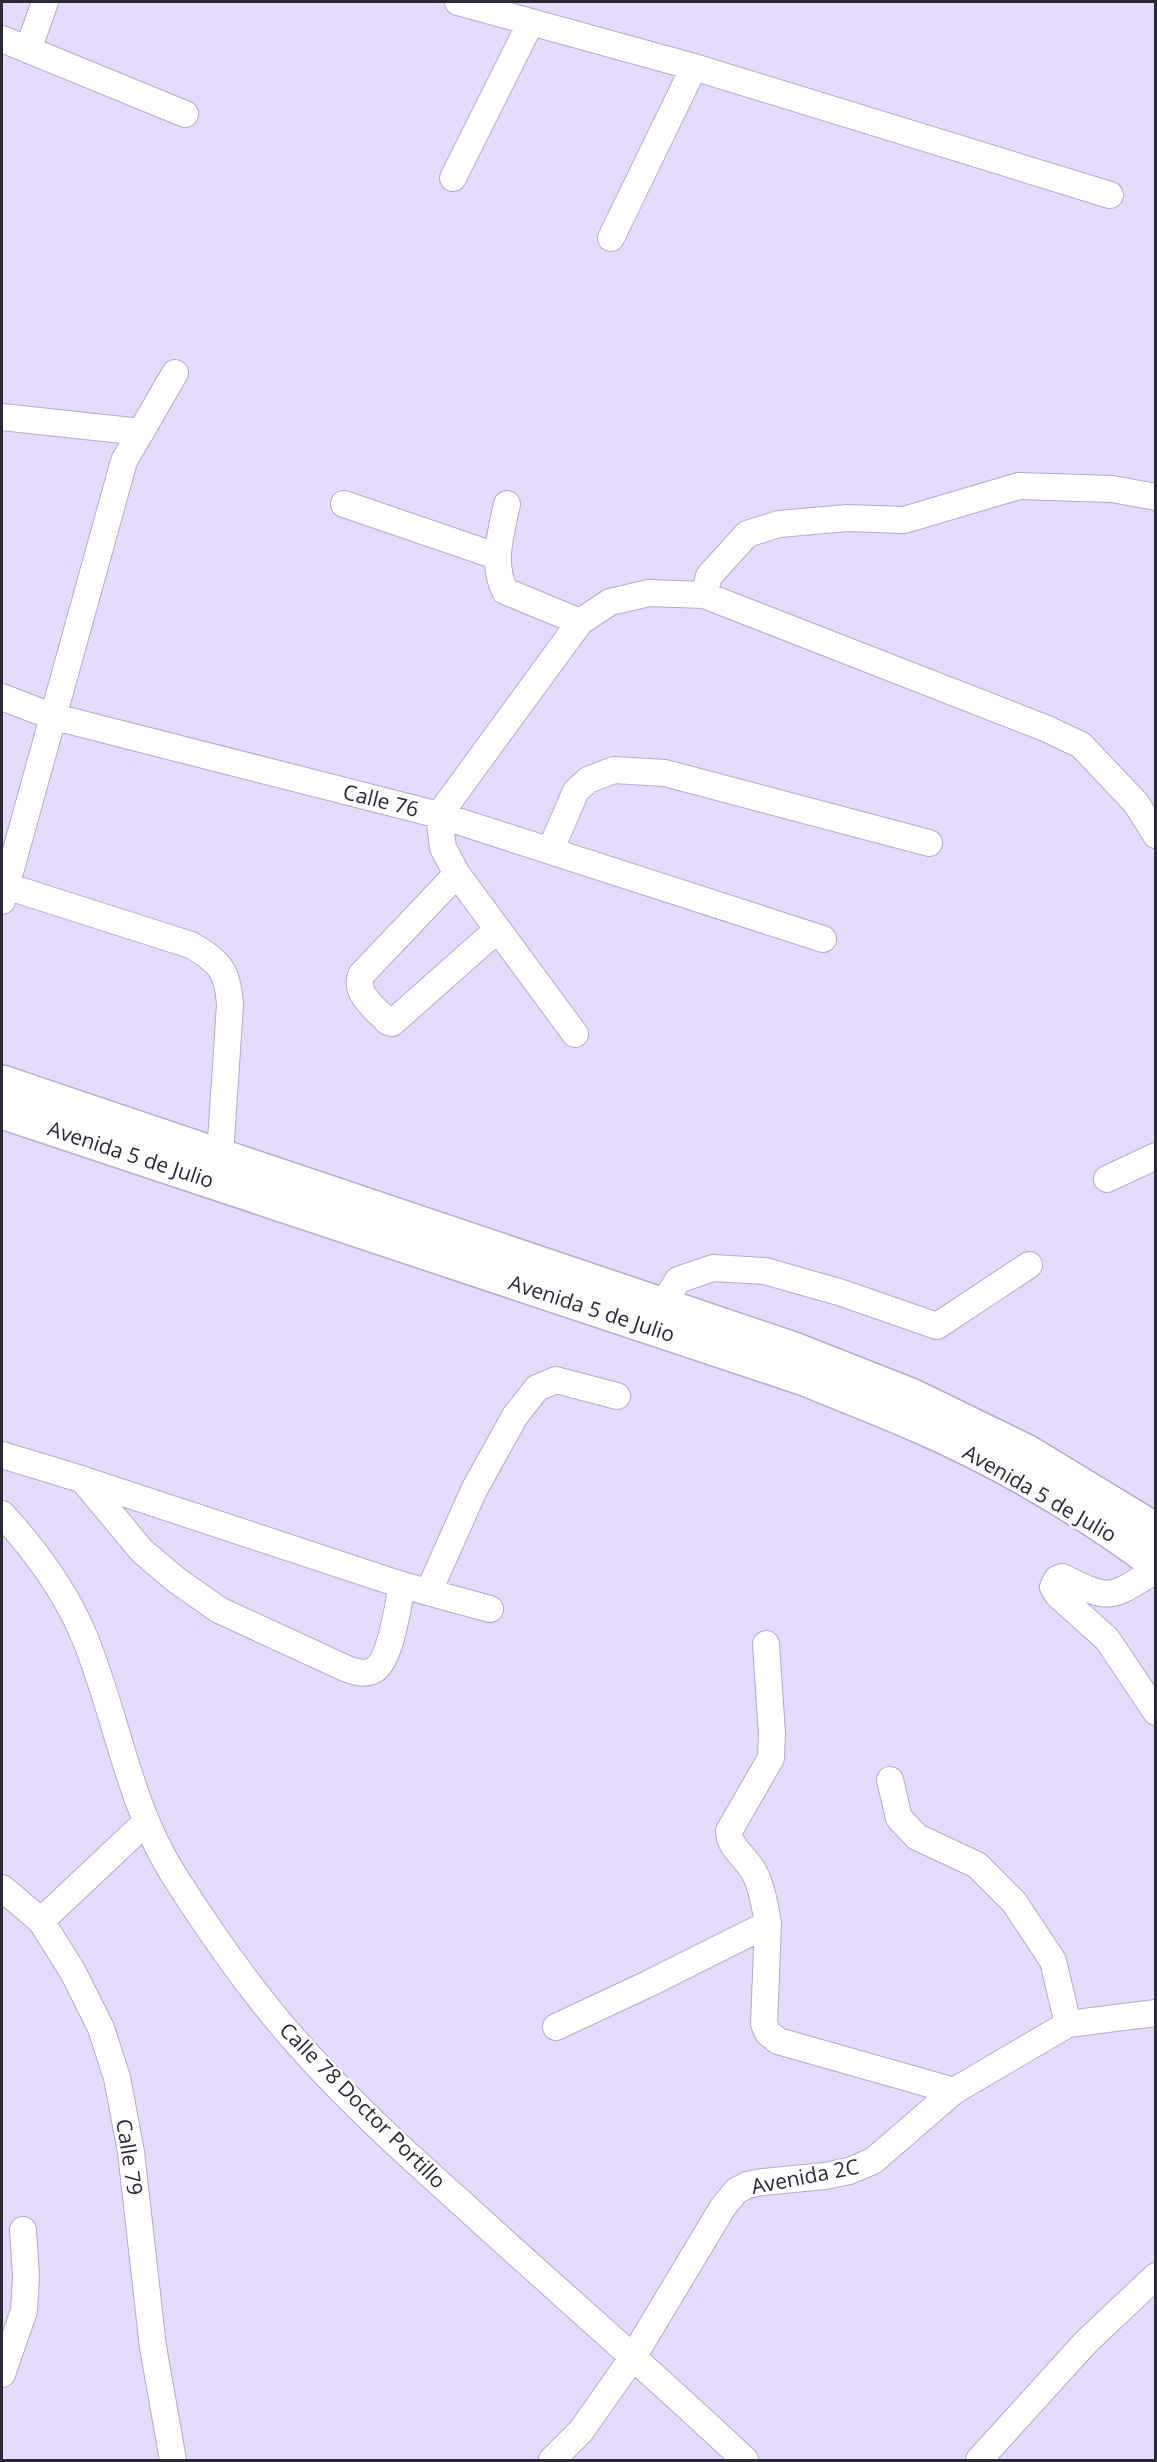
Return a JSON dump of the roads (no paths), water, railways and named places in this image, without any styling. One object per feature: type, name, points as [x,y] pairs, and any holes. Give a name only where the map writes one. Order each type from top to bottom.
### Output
[{"type":"main road","name":"Avenida 5 de Julio","points":[[2,1082],[794,1349],[911,1395],[1028,1452],[1155,1530]]},
{"type":"main road","name":"Avenida 5 de Julio","points":[[2,1112],[805,1379],[921,1426],[1009,1471],[1077,1510],[1155,1564]]},
{"type":"street","points":[[28,50],[45,2]]},
{"type":"street","points":[[458,2],[694,67],[1110,195]]},
{"type":"street","points":[[453,178],[531,22]]},
{"type":"street","points":[[2,39],[185,114]]},
{"type":"street","points":[[611,238],[694,67]]},
{"type":"street","points":[[175,373],[124,461],[51,716],[4,893],[191,945],[213,957],[228,982],[230,1005],[220,1156]]},
{"type":"street","points":[[2,417],[141,432]]},
{"type":"street","points":[[704,595],[709,576],[747,534],[779,524],[847,518],[904,520],[1019,486],[1112,489],[1155,497]]},
{"type":"street","points":[[344,504],[496,556]]},
{"type":"street","points":[[507,504],[496,556],[500,581],[505,591],[580,622]]},
{"type":"street","name":"Calle 76","points":[[2,697],[51,716],[439,815],[580,622],[610,602],[649,593],[704,595],[1044,728],[1081,745],[1136,803],[1155,835]]},
{"type":"street","points":[[550,851],[576,792],[588,780],[614,771],[665,773],[929,843]]},
{"type":"street","points":[[575,1034],[457,874],[443,848],[439,815],[824,939]]},
{"type":"street","points":[[457,874],[361,975],[358,982],[360,992],[388,1022],[392,1023],[497,930]]},
{"type":"street","points":[[1107,1179],[1155,1156]]},
{"type":"street","points":[[662,1306],[678,1280],[713,1268],[754,1270],[839,1292],[937,1326],[1029,1265]]},
{"type":"street","points":[[429,1591],[474,1490],[515,1416],[537,1388],[556,1380],[617,1396]]},
{"type":"street","points":[[2,1455],[402,1585],[490,1609]]},
{"type":"street","points":[[81,1479],[142,1551],[219,1610],[347,1669],[360,1673],[372,1671],[381,1665],[386,1654],[402,1585]]},
{"type":"street","name":"Calle 78 Doctor Portillo","points":[[2,1514],[23,1537],[54,1579],[84,1635],[145,1823],[173,1875],[229,1956],[298,2045],[391,2139],[746,2460]]},
{"type":"street","points":[[1155,1570],[1119,1593],[1102,1595],[1062,1577],[1057,1579],[1053,1587],[1058,1595],[1107,1639],[1155,1712]]},
{"type":"street","points":[[766,1644],[772,1734],[771,1758],[729,1831],[729,1838],[754,1871],[764,1898],[768,1924],[764,2025],[768,2033],[788,2044],[954,2091]]},
{"type":"street","points":[[890,1780],[899,1818],[917,1837],[977,1865],[1014,1902],[1053,1962],[1068,2024]]},
{"type":"street","points":[[41,1921],[145,1823]]},
{"type":"street","name":"Calle 79","points":[[2,1888],[41,1921],[73,1972],[101,2028],[117,2078],[131,2152],[153,2347],[174,2460]]},
{"type":"street","points":[[556,2027],[768,1924]]},
{"type":"street","name":"Avenida 2C","points":[[552,2460],[580,2431],[633,2357],[723,2207],[736,2191],[762,2182],[825,2176],[849,2171],[873,2161],[954,2091],[1068,2024],[1155,2013]]},
{"type":"street","points":[[2,2374],[24,2311],[26,2276],[23,2230]]},
{"type":"street","points":[[979,2460],[1086,2342],[1155,2276]]}]
